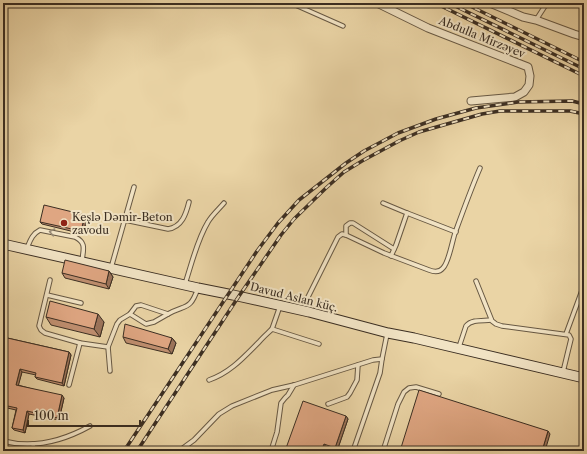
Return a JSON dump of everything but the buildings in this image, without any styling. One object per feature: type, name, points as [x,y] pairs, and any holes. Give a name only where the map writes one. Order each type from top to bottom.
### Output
[{"type":"street","name":"Abdulla Mirzəyev","points":[[377,3],[428,28],[528,67],[530,76],[529,85],[524,92],[516,97],[471,101]]},
{"type":"street","points":[[490,3],[517,15],[584,37]]},
{"type":"street","name":"Davud Aslan küç.","points":[[3,244],[309,312],[388,333],[459,348],[582,378]]},
{"type":"lane","points":[[290,3],[343,26]]},
{"type":"lane","points":[[536,20],[546,3]]},
{"type":"lane","points":[[306,301],[338,237],[342,234],[391,256],[433,272],[439,272],[443,269],[480,168]]},
{"type":"lane","points":[[111,269],[134,187]]},
{"type":"lane","points":[[125,220],[173,228],[186,215],[189,202]]},
{"type":"lane","points":[[184,284],[199,241],[208,222],[224,203]]},
{"type":"lane","points":[[383,203],[456,232]]},
{"type":"lane","points":[[391,256],[407,213]]},
{"type":"lane","points":[[346,235],[346,226],[353,223],[394,248]]},
{"type":"lane","points":[[26,250],[33,235],[40,230],[76,237],[80,239],[84,247],[82,262]]},
{"type":"lane","points":[[50,280],[39,326],[41,330],[45,333],[80,343],[108,347]]},
{"type":"lane","points":[[476,281],[491,320],[496,324],[569,335],[571,339],[563,373]]},
{"type":"lane","points":[[566,334],[584,285]]},
{"type":"lane","points":[[130,314],[146,324],[154,322],[190,304],[198,288]]},
{"type":"lane","points":[[47,295],[81,303]]},
{"type":"lane","points":[[110,371],[108,347],[120,320],[130,314],[136,306],[141,305],[168,314]]},
{"type":"lane","points":[[209,380],[220,376],[234,366],[272,329],[280,306]]},
{"type":"lane","points":[[459,348],[468,324],[474,321],[491,320]]},
{"type":"lane","points":[[272,329],[319,344]]},
{"type":"lane","points":[[353,451],[380,374],[388,333]]},
{"type":"lane","points":[[69,385],[80,343]]},
{"type":"lane","points":[[179,451],[194,440],[208,424],[224,410],[278,388],[294,385],[373,360],[382,359]]},
{"type":"lane","points":[[328,404],[347,397],[350,394],[357,380],[358,365]]},
{"type":"lane","points":[[271,451],[277,432],[281,403],[294,385]]},
{"type":"lane","points":[[383,451],[398,404],[404,392],[409,388],[416,387],[439,394]]},
{"type":"lane","points":[[3,441],[33,444],[53,442],[78,433],[90,426]]},
{"type":"lane","points":[[33,444],[34,451]]},
{"type":"railway","points":[[435,3],[584,76]]},
{"type":"railway","points":[[449,3],[584,69]]},
{"type":"railway","points":[[464,3],[584,62]]},
{"type":"railway","points":[[124,451],[257,251],[278,223],[299,200],[346,163],[364,151],[398,133],[436,119],[476,108],[518,102],[572,101],[584,104]]},
{"type":"railway","points":[[137,451],[281,235],[294,219],[344,172],[399,141],[419,132],[482,114],[500,111],[570,111],[584,114]]},
{"type":"place","name":"Keşlə Dəmir-Beton zavodu","points":[[64,223]]}]
